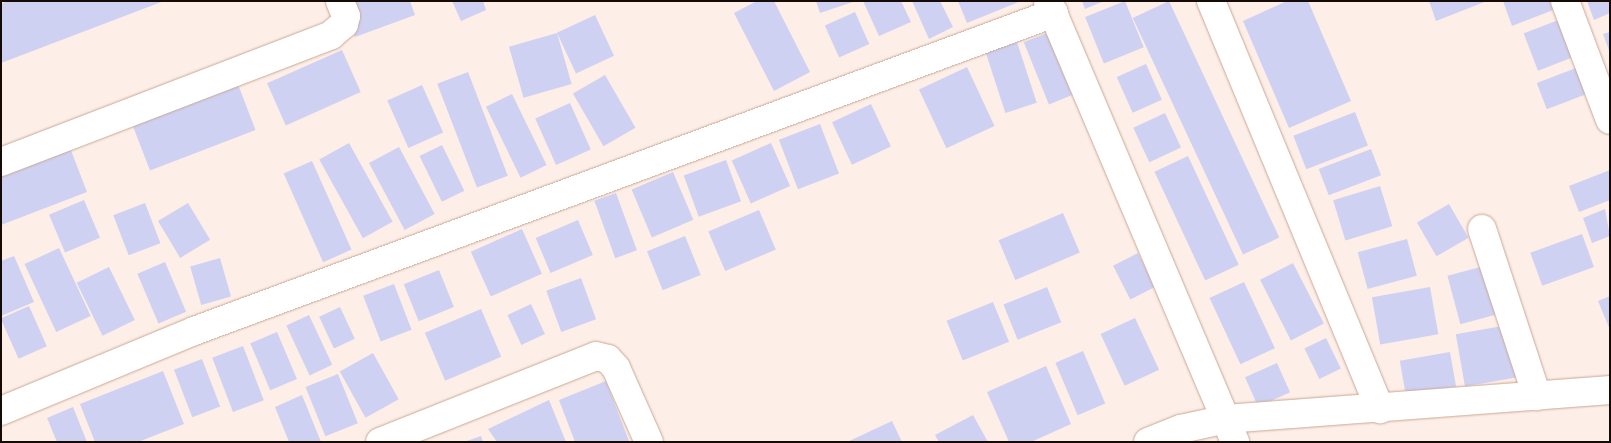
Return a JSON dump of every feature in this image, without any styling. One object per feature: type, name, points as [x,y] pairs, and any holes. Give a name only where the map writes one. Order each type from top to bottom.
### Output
[{"type":"street","points":[[1,162],[331,35],[344,24],[346,16],[340,1]]},
{"type":"street","points":[[1211,1],[1380,409]]},
{"type":"street","points":[[1565,1],[1610,120]]},
{"type":"street","points":[[1,411],[194,331],[1051,7],[1231,431]]},
{"type":"street","points":[[1482,229],[1537,396]]},
{"type":"street","points":[[380,442],[596,356],[608,359],[616,368],[649,442]]},
{"type":"street","points":[[1148,442],[1181,430],[1231,431],[1380,409],[1610,390]]},
{"type":"building","points":[[7,1],[164,1],[1,63],[1,4]]},
{"type":"building","points":[[342,1],[410,1],[415,15],[355,37]]},
{"type":"building","points":[[452,1],[483,1],[486,10],[461,21]]},
{"type":"building","points":[[757,1],[774,1],[810,72],[774,91],[734,13]]},
{"type":"building","points":[[816,1],[853,1],[853,2],[820,13]]},
{"type":"building","points":[[863,1],[901,1],[911,22],[879,36]]},
{"type":"building","points":[[912,1],[940,1],[953,27],[929,39]]},
{"type":"building","points":[[958,1],[1021,1],[967,23]]},
{"type":"building","points":[[1082,1],[1104,1],[1085,9]]},
{"type":"building","points":[[1125,1],[1144,47],[1104,63],[1085,17]]},
{"type":"building","points":[[1169,1],[1279,238],[1243,254],[1133,18]]},
{"type":"building","points":[[1287,1],[1308,1],[1351,101],[1289,128],[1243,21]]},
{"type":"building","points":[[1429,1],[1487,1],[1436,21]]},
{"type":"building","points":[[1503,1],[1553,1],[1556,9],[1512,26]]},
{"type":"building","points":[[1587,1],[1610,1],[1610,13],[1594,20]]},
{"type":"building","points":[[855,12],[869,44],[839,57],[825,25]]},
{"type":"building","points":[[595,15],[614,56],[576,74],[557,33]]},
{"type":"building","points":[[1561,19],[1575,56],[1538,71],[1524,33]]},
{"type":"building","points":[[1610,32],[1610,53],[1603,34]]},
{"type":"building","points":[[557,33],[572,84],[524,98],[509,47]]},
{"type":"building","points":[[1047,33],[1072,95],[1049,104],[1024,42]]},
{"type":"building","points":[[1017,42],[1037,103],[1005,113],[986,52]]},
{"type":"building","points":[[342,50],[361,92],[286,125],[267,83]]},
{"type":"building","points":[[1146,64],[1162,100],[1133,113],[1117,77]]},
{"type":"building","points":[[967,67],[994,126],[946,148],[919,89]]},
{"type":"building","points":[[1576,68],[1586,94],[1547,109],[1537,83]]},
{"type":"building","points":[[468,72],[508,176],[477,187],[437,84]]},
{"type":"building","points":[[234,74],[256,130],[150,171],[129,114]]},
{"type":"building","points":[[605,75],[636,128],[603,146],[573,94]]},
{"type":"building","points":[[422,85],[443,133],[408,148],[387,100]]},
{"type":"building","points":[[512,94],[547,165],[521,178],[486,107]]},
{"type":"building","points":[[570,103],[591,150],[556,165],[535,118]]},
{"type":"building","points":[[871,104],[891,147],[852,165],[832,122]]},
{"type":"building","points":[[1355,112],[1368,146],[1306,169],[1293,136]]},
{"type":"building","points":[[1165,113],[1181,147],[1149,162],[1133,128]]},
{"type":"building","points":[[820,124],[839,173],[798,189],[779,140]]},
{"type":"building","points":[[67,140],[87,192],[1,225],[1,165]]},
{"type":"building","points":[[349,143],[393,222],[363,238],[319,159]]},
{"type":"building","points":[[771,143],[790,186],[751,203],[732,160]]},
{"type":"building","points":[[442,145],[464,191],[442,202],[420,156]]},
{"type":"building","points":[[399,147],[435,214],[405,230],[369,163]]},
{"type":"building","points":[[1371,149],[1381,175],[1329,195],[1319,169]]},
{"type":"building","points":[[1188,156],[1239,265],[1205,280],[1154,172]]},
{"type":"building","points":[[726,160],[741,201],[699,217],[684,175]]},
{"type":"building","points":[[312,161],[351,250],[323,262],[284,174]]},
{"type":"building","points":[[1610,170],[1610,200],[1579,212],[1569,186]]},
{"type":"building","points":[[673,172],[693,220],[652,237],[632,190]]},
{"type":"building","points":[[1380,186],[1392,226],[1345,240],[1333,200]]},
{"type":"building","points":[[616,193],[637,250],[615,258],[594,201]]},
{"type":"building","points":[[84,200],[100,238],[65,253],[49,215]]},
{"type":"building","points":[[145,203],[160,243],[129,255],[113,215]]},
{"type":"building","points":[[188,203],[210,240],[180,258],[158,221]]},
{"type":"building","points":[[1449,204],[1468,238],[1436,256],[1417,222]]},
{"type":"building","points":[[1605,209],[1610,236],[1592,243],[1583,218]]},
{"type":"building","points":[[759,210],[776,250],[725,271],[708,231]]},
{"type":"building","points":[[1063,213],[1080,253],[1015,280],[999,240]]},
{"type":"building","points":[[578,220],[593,255],[551,273],[536,238]]},
{"type":"building","points":[[522,229],[542,274],[491,297],[471,252]]},
{"type":"building","points":[[1582,234],[1594,267],[1542,286],[1530,253]]},
{"type":"building","points":[[685,236],[701,275],[663,290],[647,251]]},
{"type":"building","points":[[1407,239],[1417,276],[1368,289],[1358,252]]},
{"type":"building","points":[[59,248],[91,316],[56,332],[25,264]]},
{"type":"building","points":[[1138,253],[1155,287],[1130,300],[1113,266]]},
{"type":"building","points":[[14,256],[34,302],[1,316],[1,261]]},
{"type":"building","points":[[220,258],[231,296],[201,305],[190,267]]},
{"type":"building","points":[[165,262],[186,312],[158,323],[137,274]]},
{"type":"building","points":[[1293,263],[1324,324],[1291,340],[1260,280]]},
{"type":"building","points":[[1488,265],[1501,313],[1460,324],[1447,276]]},
{"type":"building","points":[[109,267],[135,320],[103,336],[77,283]]},
{"type":"building","points":[[439,270],[454,307],[419,321],[404,284]]},
{"type":"building","points":[[581,278],[596,319],[561,332],[546,291]]},
{"type":"building","points":[[1244,282],[1275,348],[1240,364],[1210,298]]},
{"type":"building","points":[[394,284],[412,330],[381,342],[363,296]]},
{"type":"building","points":[[1047,287],[1061,322],[1018,340],[1003,305]]},
{"type":"building","points":[[1430,287],[1438,334],[1380,345],[1372,297]]},
{"type":"building","points":[[1610,296],[1610,330],[1598,301]]},
{"type":"building","points":[[993,302],[1009,342],[963,361],[947,321]]},
{"type":"building","points":[[531,304],[545,334],[521,345],[507,315]]},
{"type":"building","points":[[29,306],[47,346],[19,359],[1,318]]},
{"type":"building","points":[[340,307],[355,339],[334,348],[319,317]]},
{"type":"building","points":[[481,309],[501,357],[445,381],[425,333]]},
{"type":"building","points":[[309,315],[332,365],[310,375],[286,326]]},
{"type":"building","points":[[1135,318],[1159,370],[1125,386],[1101,334]]},
{"type":"building","points":[[1508,325],[1517,377],[1465,386],[1456,334]]},
{"type":"building","points":[[277,332],[297,379],[270,390],[250,343]]},
{"type":"building","points":[[1326,338],[1341,369],[1319,379],[1304,349]]},
{"type":"building","points":[[243,346],[264,400],[233,412],[212,358]]},
{"type":"building","points":[[1083,351],[1105,403],[1078,415],[1055,363]]},
{"type":"building","points":[[1450,352],[1456,386],[1406,395],[1400,361]]},
{"type":"building","points":[[373,353],[399,399],[365,418],[340,371]]},
{"type":"building","points":[[202,359],[220,407],[192,417],[174,370]]},
{"type":"building","points":[[1277,363],[1290,392],[1258,406],[1245,377]]},
{"type":"building","points":[[1046,366],[1071,424],[1031,442],[1009,442],[987,392]]},
{"type":"building","points":[[163,371],[184,424],[138,442],[95,442],[80,404]]},
{"type":"building","points":[[338,374],[358,423],[325,436],[306,387]]},
{"type":"building","points":[[606,381],[629,441],[575,442],[559,400]]},
{"type":"building","points":[[302,395],[321,442],[289,442],[275,407]]},
{"type":"building","points":[[549,400],[566,442],[497,442],[488,429]]},
{"type":"building","points":[[73,407],[87,442],[57,442],[47,418]]},
{"type":"building","points":[[973,415],[988,442],[939,442],[935,435]]},
{"type":"building","points":[[892,421],[902,442],[847,442]]},
{"type":"building","points":[[481,436],[483,442],[464,442]]}]
